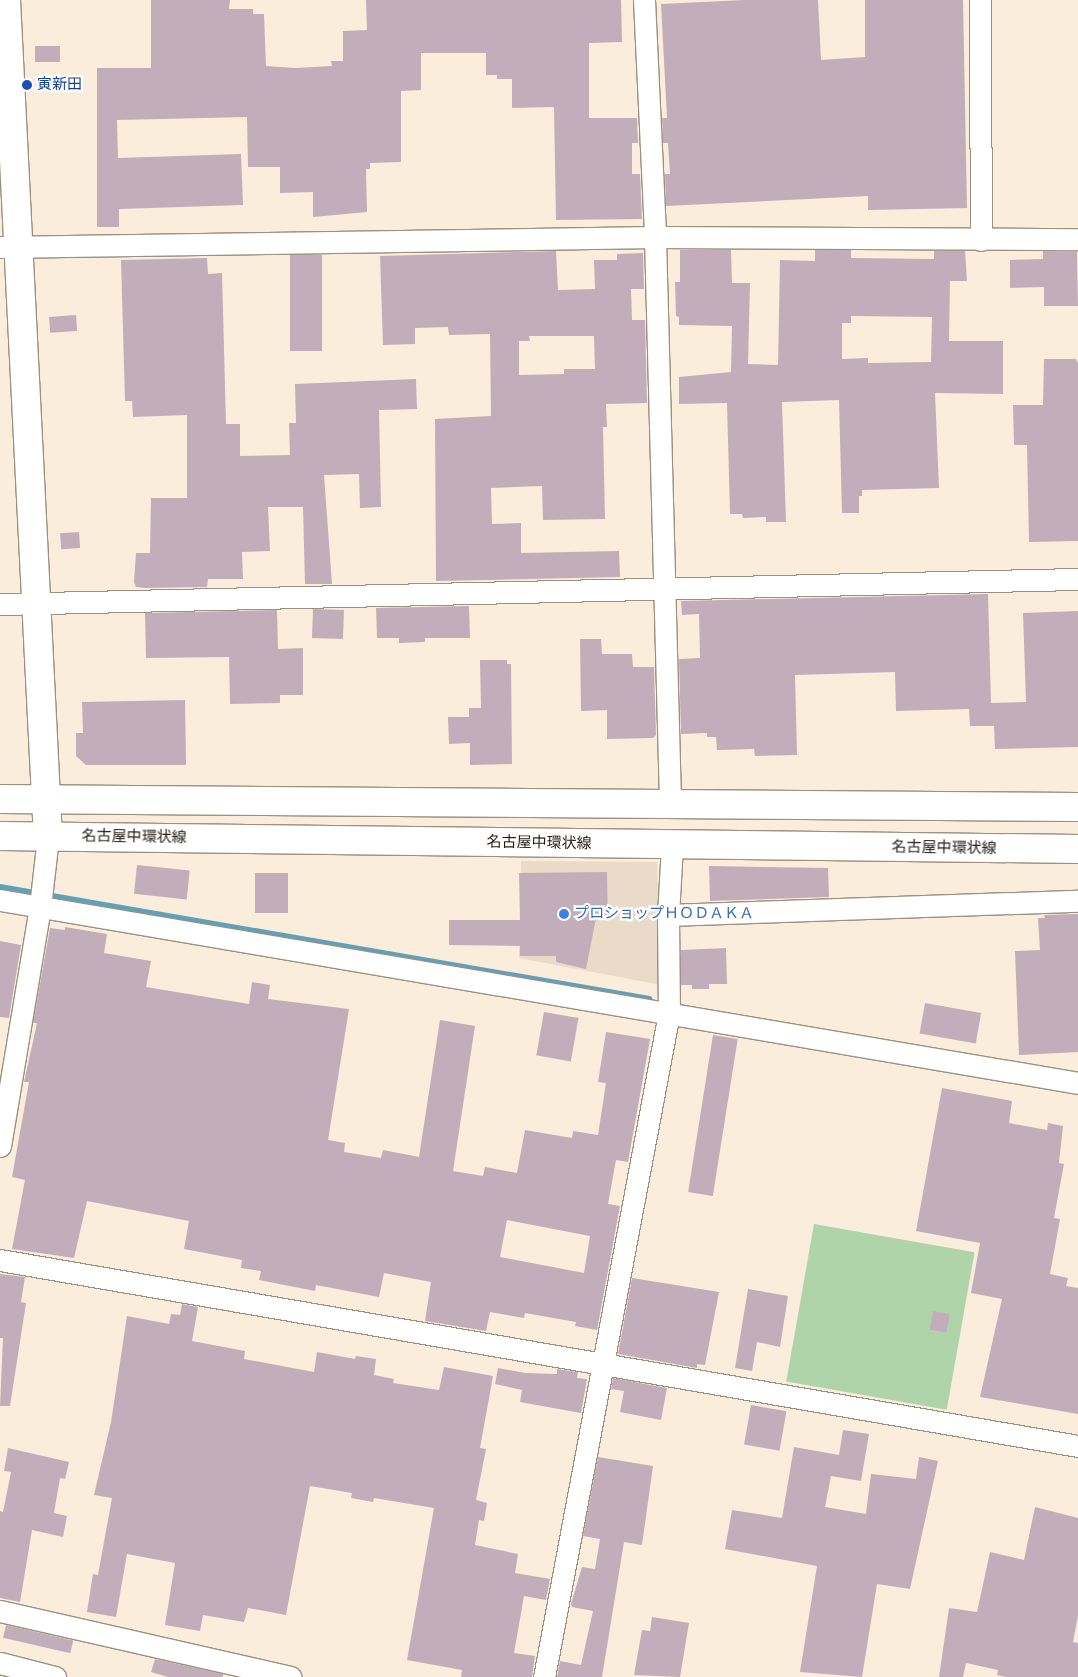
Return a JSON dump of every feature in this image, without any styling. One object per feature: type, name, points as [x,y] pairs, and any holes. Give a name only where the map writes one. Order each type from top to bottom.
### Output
[{"type":"main road","points":[[6,0],[9,246],[38,601],[48,800],[48,836]]},
{"type":"main road","points":[[0,799],[1078,807]]},
{"type":"main road","name":"名古屋中環状線","points":[[0,836],[1078,849]]},
{"type":"street","points":[[644,0],[655,237],[670,804]]},
{"type":"street","points":[[980,0],[980,240]]},
{"type":"street","points":[[9,246],[655,237],[1078,239]]},
{"type":"street","points":[[0,604],[38,601],[1078,579]]},
{"type":"street","points":[[0,1146],[41,898],[48,836]]},
{"type":"street","points":[[544,1677],[604,1363],[669,1005],[668,916],[672,845]]},
{"type":"street","points":[[0,900],[41,898],[669,1005],[1078,1083]]},
{"type":"street","points":[[668,916],[1078,901]]},
{"type":"street","points":[[0,1260],[1078,1446]]},
{"type":"street","points":[[0,1611],[291,1677]]},
{"type":"street","points":[[0,1664],[56,1677]]},
{"type":"shaded area","points":[[521,861],[657,862],[661,985],[519,958]]},
{"type":"green space","points":[[814,1224],[975,1252],[947,1410],[786,1382]]},
{"type":"building","points":[[151,0],[230,0],[229,9],[253,9],[253,14],[264,14],[266,66],[295,68],[332,66],[331,61],[343,61],[343,31],[367,30],[366,0],[621,0],[622,42],[589,43],[589,118],[637,118],[638,143],[632,143],[632,174],[640,174],[642,219],[556,220],[554,107],[512,108],[512,79],[497,79],[497,75],[486,75],[486,53],[421,53],[421,90],[401,91],[401,162],[370,163],[370,169],[366,169],[367,212],[313,217],[313,192],[280,193],[280,167],[248,167],[247,117],[117,120],[118,158],[241,154],[243,205],[119,209],[119,227],[97,227],[97,68],[151,68]]},
{"type":"building","points":[[744,0],[818,0],[821,60],[865,57],[865,0],[963,0],[967,208],[868,210],[868,196],[666,206],[665,174],[670,174],[668,143],[663,143],[662,118],[667,118],[661,4]]},
{"type":"building","points":[[35,46],[60,46],[60,62],[35,62]]},
{"type":"building","points":[[680,250],[731,250],[732,283],[750,283],[748,364],[778,365],[780,260],[815,261],[815,250],[851,250],[851,258],[934,259],[934,251],[965,251],[967,281],[950,281],[949,341],[1003,341],[1003,394],[935,393],[939,488],[862,490],[862,496],[859,496],[859,513],[842,513],[839,400],[782,402],[786,522],[766,522],[766,517],[743,518],[742,514],[730,514],[727,403],[679,404],[679,377],[731,372],[732,326],[679,325],[679,317],[676,316],[675,282],[680,282]],"holes":[[[851,316],[932,317],[931,362],[868,363],[868,358],[842,359],[842,323],[851,323]]]},
{"type":"building","points":[[556,251],[558,290],[595,289],[594,260],[617,260],[617,254],[643,253],[644,289],[631,289],[632,320],[645,320],[647,403],[606,404],[607,427],[603,427],[605,519],[543,520],[542,486],[491,488],[492,524],[521,523],[521,553],[619,551],[620,577],[436,581],[435,419],[491,416],[490,334],[449,335],[448,327],[415,328],[415,344],[383,345],[380,256]],"holes":[[[529,336],[594,336],[595,369],[564,369],[564,374],[519,375],[519,341],[530,341]]]},
{"type":"building","points":[[1043,251],[1077,252],[1078,306],[1044,306],[1044,287],[1010,288],[1010,260],[1043,259]]},
{"type":"building","points":[[290,255],[322,255],[322,351],[290,351]]},
{"type":"building","points":[[207,258],[208,274],[222,273],[226,424],[240,424],[240,456],[290,455],[289,423],[296,423],[295,384],[416,379],[417,409],[379,410],[381,507],[360,508],[359,474],[324,475],[332,584],[305,584],[303,507],[268,507],[270,551],[242,552],[243,579],[208,579],[207,587],[145,588],[136,587],[134,582],[136,553],[150,553],[151,498],[187,498],[187,415],[133,417],[132,401],[125,401],[121,260]]},
{"type":"building","points":[[76,315],[77,331],[50,333],[49,317]]},
{"type":"building","points":[[1044,359],[1076,359],[1078,363],[1078,541],[1029,542],[1027,445],[1014,445],[1013,405],[1043,405]]},
{"type":"building","points":[[79,532],[80,548],[61,549],[60,533]]},
{"type":"building","points":[[988,594],[991,703],[1026,702],[1023,613],[1078,611],[1078,747],[995,749],[994,726],[970,726],[969,709],[896,711],[895,672],[795,675],[797,755],[755,756],[754,749],[717,750],[716,737],[707,737],[707,733],[681,734],[679,659],[700,658],[699,614],[682,615],[681,601]]},
{"type":"building","points":[[469,606],[470,638],[425,638],[425,642],[399,643],[399,638],[377,638],[376,608]]},
{"type":"building","points":[[313,609],[344,610],[343,639],[312,638]]},
{"type":"building","points":[[277,610],[278,649],[303,648],[303,695],[280,695],[280,703],[230,704],[229,657],[146,658],[145,613]]},
{"type":"building","points":[[580,639],[601,639],[602,654],[632,654],[633,667],[654,667],[656,735],[653,738],[607,739],[607,710],[581,711]]},
{"type":"building","points":[[480,660],[507,660],[507,664],[511,664],[512,764],[470,765],[470,743],[449,744],[448,717],[469,717],[469,708],[481,708]]},
{"type":"building","points":[[185,700],[186,765],[86,765],[76,756],[76,733],[83,733],[82,702]]},
{"type":"building","points":[[137,865],[190,871],[187,899],[134,894]]},
{"type":"building","points":[[709,866],[828,868],[829,897],[710,901]]},
{"type":"building","name":"プロショップＨＯＤＡＫＡ","points":[[607,872],[608,920],[596,918],[586,969],[556,962],[556,956],[520,956],[520,946],[449,945],[449,920],[520,920],[519,873]]},
{"type":"building","points":[[255,873],[288,873],[288,913],[255,913]]},
{"type":"building","points":[[1078,914],[1078,1052],[1019,1055],[1015,951],[1040,950],[1038,918],[1045,918],[1044,915]]},
{"type":"building","points":[[65,927],[107,934],[104,953],[151,961],[146,987],[249,1004],[252,982],[270,985],[268,999],[349,1009],[328,1140],[345,1143],[344,1152],[381,1158],[383,1150],[419,1157],[440,1020],[475,1026],[453,1171],[483,1176],[485,1167],[517,1173],[525,1130],[572,1138],[573,1131],[598,1135],[606,1083],[598,1082],[606,1032],[650,1039],[628,1162],[616,1160],[608,1204],[620,1206],[597,1330],[575,1326],[576,1322],[525,1313],[524,1318],[490,1312],[486,1331],[425,1321],[431,1282],[384,1273],[379,1297],[316,1285],[315,1291],[259,1280],[261,1271],[241,1268],[242,1260],[184,1249],[189,1221],[87,1201],[74,1258],[12,1249],[25,1180],[12,1177],[29,1082],[24,1082],[37,1023],[33,1023],[50,928],[65,930]],"holes":[[[507,1220],[590,1236],[584,1273],[500,1257]]]},
{"type":"building","points":[[0,941],[21,945],[9,1018],[0,1017]]},
{"type":"building","points":[[726,948],[727,984],[709,984],[709,989],[692,989],[692,985],[681,985],[681,950]]},
{"type":"building","points":[[925,1003],[981,1013],[976,1043],[920,1034]]},
{"type":"building","points":[[544,1012],[578,1018],[571,1061],[536,1055]]},
{"type":"building","points":[[713,1035],[738,1039],[713,1196],[688,1192]]},
{"type":"building","points":[[942,1088],[1012,1101],[1009,1123],[1047,1130],[1048,1123],[1063,1126],[1059,1163],[1064,1164],[1054,1218],[1060,1219],[1050,1274],[1068,1278],[1066,1286],[1078,1288],[1078,1414],[980,1397],[1002,1299],[971,1293],[980,1243],[916,1231]]},
{"type":"building","points":[[0,1274],[25,1277],[21,1302],[26,1303],[10,1406],[0,1406],[3,1338],[0,1338]]},
{"type":"building","points":[[632,1278],[719,1292],[705,1365],[697,1364],[697,1368],[618,1354]]},
{"type":"building","points":[[748,1289],[788,1296],[780,1347],[757,1342],[752,1371],[735,1368]]},
{"type":"building","points":[[182,1304],[198,1307],[192,1341],[245,1351],[244,1359],[314,1372],[317,1352],[355,1359],[356,1356],[376,1359],[374,1375],[394,1379],[393,1383],[439,1390],[444,1367],[493,1376],[480,1448],[486,1449],[476,1500],[487,1503],[484,1521],[479,1520],[475,1545],[518,1554],[515,1573],[550,1579],[546,1600],[524,1596],[514,1653],[535,1656],[532,1677],[461,1677],[462,1670],[407,1660],[434,1508],[374,1498],[373,1502],[351,1498],[352,1493],[310,1486],[286,1615],[248,1608],[244,1622],[203,1615],[200,1631],[165,1625],[175,1563],[127,1554],[116,1617],[87,1612],[93,1574],[98,1575],[112,1498],[94,1495],[111,1422],[127,1316],[169,1324],[171,1314],[180,1315]]},
{"type":"building","points":[[933,1311],[950,1314],[946,1333],[930,1330]]},
{"type":"building","points":[[498,1368],[525,1373],[557,1374],[557,1369],[578,1372],[577,1378],[587,1379],[581,1413],[520,1402],[522,1390],[495,1384]]},
{"type":"building","points":[[613,1378],[667,1388],[661,1420],[620,1412],[624,1391],[611,1389]]},
{"type":"building","points":[[751,1405],[786,1411],[780,1451],[744,1444]]},
{"type":"building","points":[[843,1430],[869,1434],[861,1481],[831,1476],[825,1507],[866,1514],[871,1474],[916,1479],[919,1457],[938,1461],[910,1589],[877,1584],[862,1677],[800,1672],[817,1566],[725,1549],[732,1510],[782,1518],[794,1447],[839,1455]]},
{"type":"building","points":[[8,1448],[69,1462],[65,1479],[60,1478],[54,1513],[67,1516],[63,1537],[32,1530],[20,1602],[0,1598],[0,1511],[3,1512],[11,1472],[4,1471]]},
{"type":"building","points":[[598,1457],[653,1466],[642,1545],[624,1542],[602,1677],[557,1677],[560,1661],[581,1665],[593,1611],[572,1607],[571,1604],[582,1567],[595,1569],[600,1539],[583,1536]]},
{"type":"building","points":[[1035,1507],[1078,1518],[1078,1616],[1073,1642],[1078,1643],[1078,1677],[1006,1677],[997,1675],[998,1670],[966,1663],[963,1677],[939,1677],[949,1608],[977,1612],[990,1552],[1024,1560]]},
{"type":"building","points":[[652,1617],[689,1623],[680,1677],[634,1675],[642,1630],[650,1631]]},
{"type":"building","points":[[6,1625],[73,1641],[70,1653],[3,1638]]},
{"type":"building","points":[[155,1659],[223,1674],[223,1677],[168,1677],[151,1672]]},
{"type":"waterway","points":[[0,887],[649,999]]},
{"type":"place","name":"寅新田","points":[[27,85]]},
{"type":"place","name":"プロショップＨＯＤＡＫＡ","points":[[564,914]]}]
